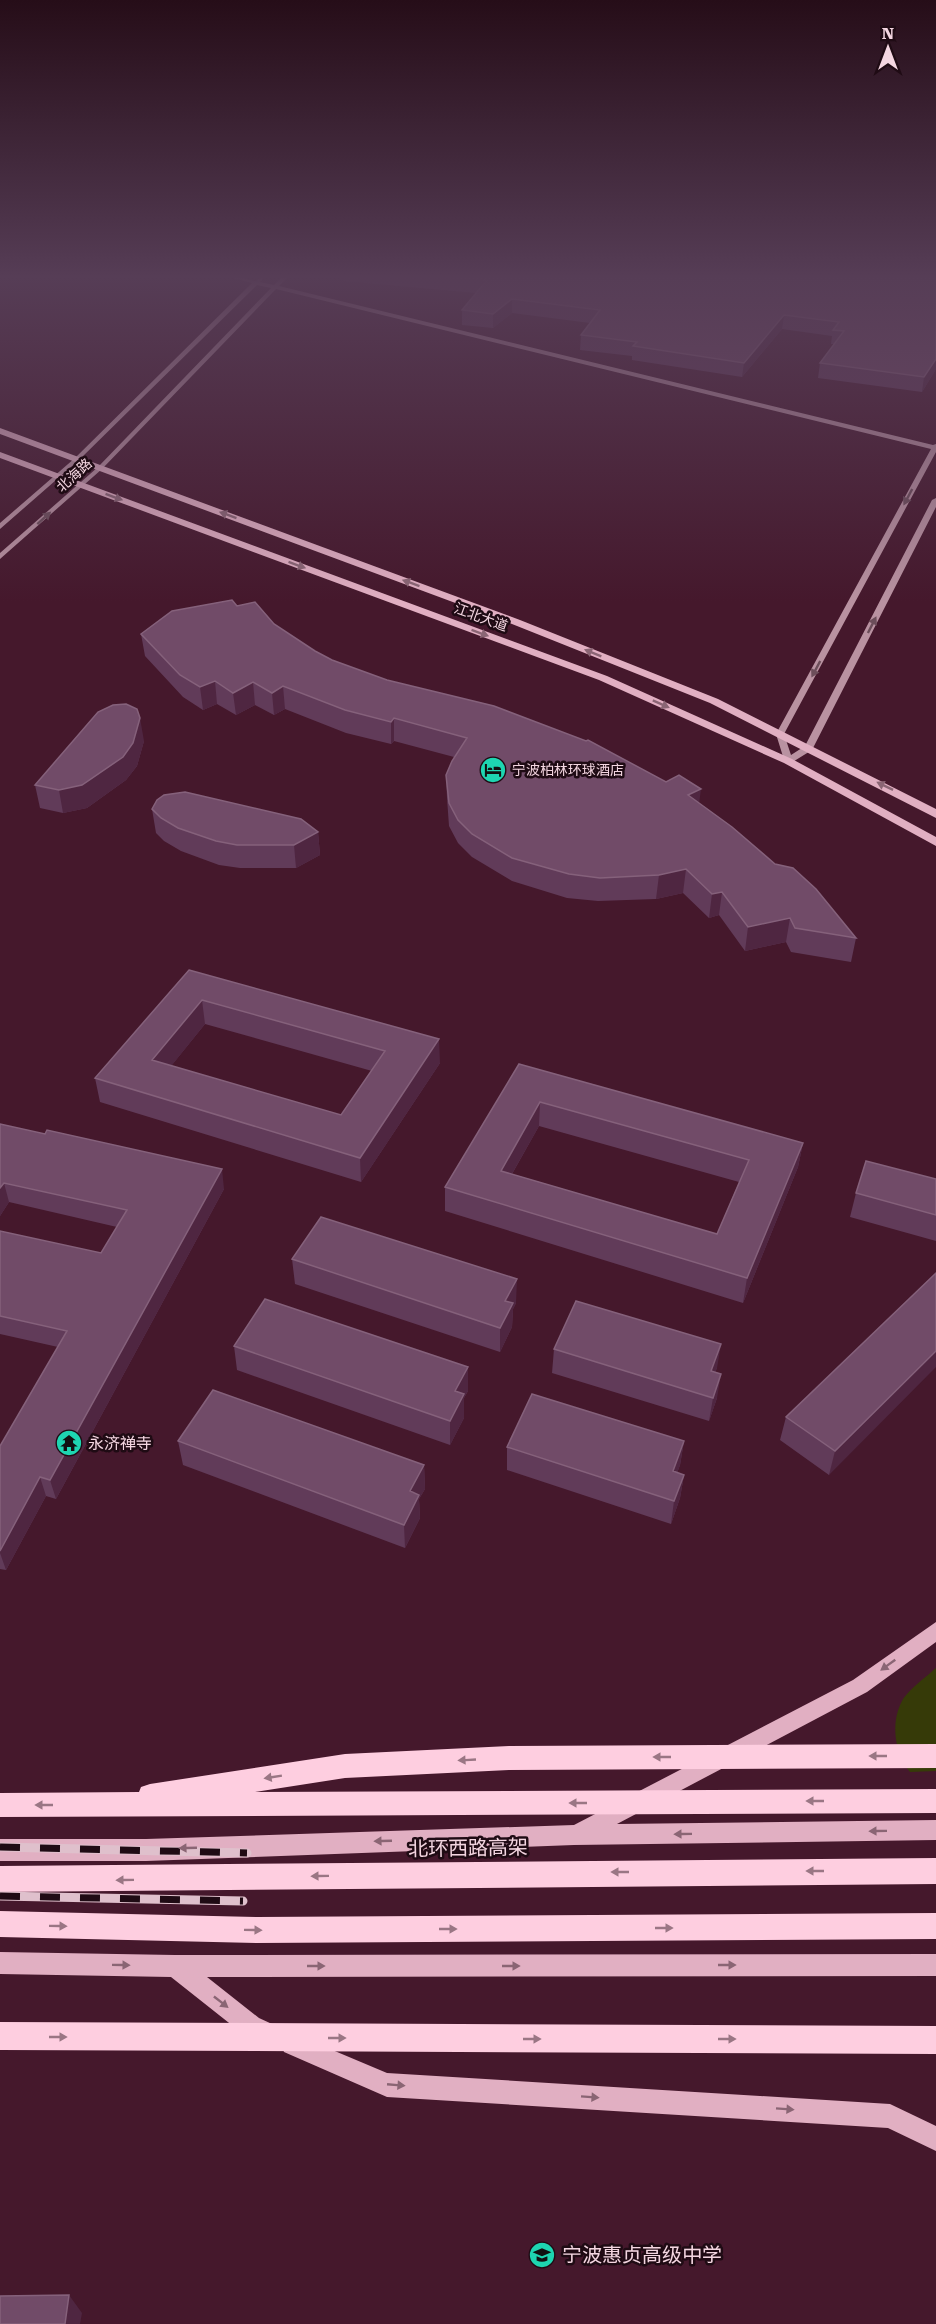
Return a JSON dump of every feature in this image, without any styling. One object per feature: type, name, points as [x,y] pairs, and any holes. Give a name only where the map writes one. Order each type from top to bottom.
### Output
[{"type":"highway","points":[[88,1805],[345,1766],[509,1758],[936,1756]]},
{"type":"highway","points":[[0,1805],[936,1801]]},
{"type":"highway","name":"北环西路高架","points":[[0,1879],[936,1871]]},
{"type":"highway","points":[[0,1924],[257,1930],[936,1926]]},
{"type":"highway","points":[[0,2036],[936,2040]]},
{"type":"main road","name":"江北大道","points":[[0,431],[516,622],[714,701],[936,813]]},
{"type":"main road","name":"江北大道","points":[[0,455],[603,678],[788,761],[936,842]]},
{"type":"main road","points":[[574,1835],[860,1686],[936,1631]]},
{"type":"main road","points":[[0,1850],[158,1849],[574,1835],[936,1830]]},
{"type":"main road","points":[[0,1964],[175,1966],[936,1965]]},
{"type":"main road","points":[[175,1966],[251,2026],[387,2085],[890,2116],[936,2139]]},
{"type":"street","name":"北海路","points":[[0,527],[77,459],[151,385]]},
{"type":"street","name":"北海路","points":[[0,557],[100,468],[181,385]]},
{"type":"street","points":[[683,385],[936,447],[780,734],[788,761],[809,748],[936,500]]},
{"type":"green space","points":[[936,1668],[936,1771],[910,1772],[901,1756],[896,1738],[898,1710],[908,1693]]},
{"type":"building","points":[[232,600],[237,606],[255,602],[274,624],[332,660],[387,680],[494,706],[588,740],[666,782],[679,775],[701,789],[688,795],[732,827],[775,864],[793,868],[816,889],[856,938],[795,928],[790,918],[748,927],[722,892],[712,894],[686,869],[659,875],[600,878],[569,874],[512,858],[472,834],[458,820],[449,803],[446,775],[467,738],[394,718],[391,722],[345,710],[283,686],[272,693],[253,682],[233,693],[215,681],[200,687],[180,675],[141,634],[172,611]]},
{"type":"building","points":[[126,704],[137,709],[140,718],[133,743],[123,757],[82,785],[59,790],[35,785],[98,712],[113,705]]},
{"type":"building","points":[[185,792],[301,819],[318,832],[294,845],[237,845],[216,841],[178,828],[161,818],[152,809],[157,800],[164,795]]},
{"type":"building","points":[[189,970],[439,1039],[360,1158],[95,1078]],"holes":[[[202,1000],[385,1051],[341,1115],[152,1060]]]},
{"type":"building","points":[[519,1064],[803,1143],[747,1278],[445,1187]],"holes":[[[540,1102],[749,1160],[717,1234],[501,1171]]]},
{"type":"building","points":[[0,1124],[45,1134],[47,1130],[222,1169],[50,1480],[40,1477],[0,1551],[0,1446],[67,1331],[0,1316],[0,1231],[101,1253],[127,1210],[4,1183],[0,1188]]},
{"type":"building","points":[[866,1161],[936,1179],[936,1215],[856,1193]]},
{"type":"building","points":[[321,1217],[517,1279],[505,1301],[513,1303],[500,1328],[292,1259]]},
{"type":"building","points":[[936,1273],[936,1351],[835,1451],[786,1417]]},
{"type":"building","points":[[265,1299],[468,1367],[455,1391],[464,1394],[450,1421],[234,1346]]},
{"type":"building","points":[[576,1301],[721,1344],[711,1371],[721,1374],[713,1398],[554,1349]]},
{"type":"building","points":[[213,1390],[424,1465],[410,1491],[419,1495],[404,1525],[178,1441]]},
{"type":"building","points":[[532,1394],[684,1441],[673,1471],[684,1475],[674,1501],[507,1447]]},
{"type":"building","points":[[69,2295],[65,2324],[0,2324],[0,2296]]},
{"type":"railway","points":[[0,1847],[247,1853]]},
{"type":"railway","points":[[0,1896],[243,1901]]},
{"type":"place","name":"宁波柏林环球酒店","points":[[493,770]]},
{"type":"place","name":"永济禅寺","points":[[69,1443]]},
{"type":"place","name":"宁波惠贞高级中学","points":[[542,2255]]}]
